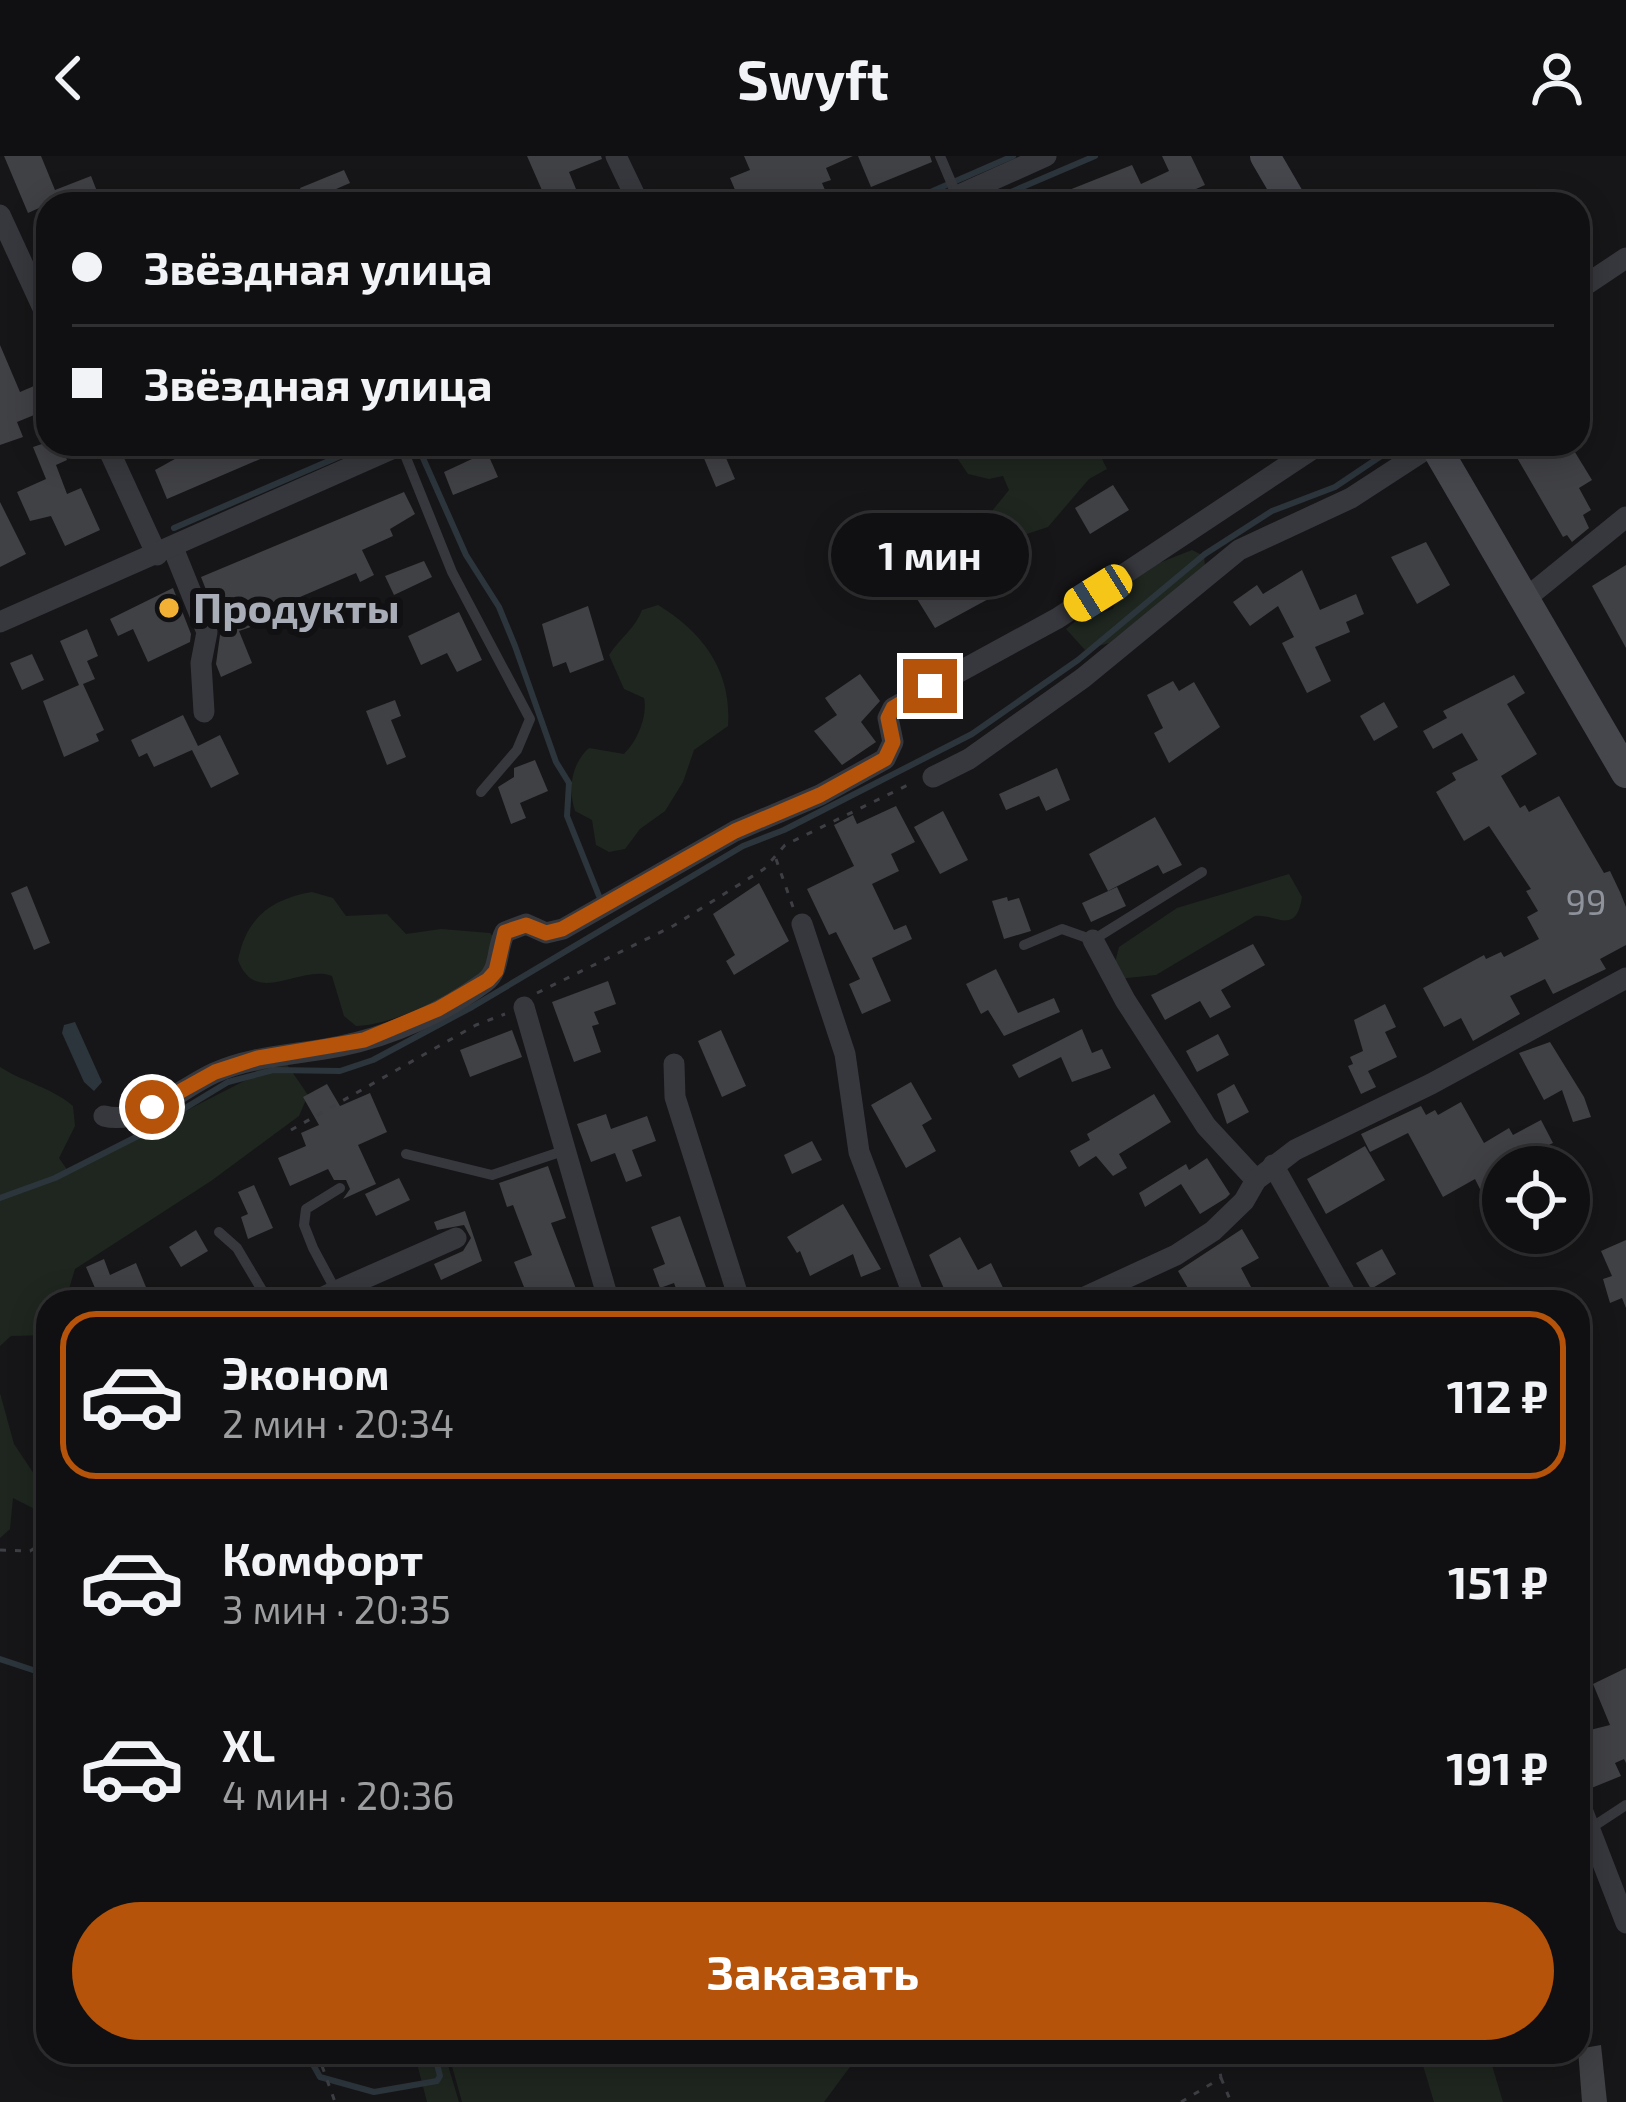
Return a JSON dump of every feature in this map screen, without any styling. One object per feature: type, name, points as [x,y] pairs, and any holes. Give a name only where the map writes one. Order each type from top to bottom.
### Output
[{"type":"street","points":[[616,156],[633,192]]},
{"type":"street","points":[[966,192],[1046,156]]},
{"type":"street","points":[[1265,156],[1286,192]]},
{"type":"street","points":[[0,215],[36,293]]},
{"type":"street","points":[[1590,282],[1626,258]]},
{"type":"street","points":[[113,456],[207,632],[201,663],[204,712]]},
{"type":"street","points":[[0,622],[375,456]]},
{"type":"street","points":[[104,1117],[129,1118],[215,1072],[258,1058],[364,1040],[438,1009],[496,971],[505,932],[526,925],[546,933],[562,929],[735,831],[820,795],[885,759],[893,742],[888,718],[893,708],[1058,618],[1302,456]]},
{"type":"street","points":[[933,777],[969,759],[1083,678],[1239,550],[1351,499],[1416,456]]},
{"type":"street","points":[[1441,456],[1626,773]]},
{"type":"street","points":[[1526,599],[1626,517]]},
{"type":"street","points":[[802,924],[845,1054],[859,1152],[911,1290]]},
{"type":"street","points":[[1093,940],[1125,1000],[1206,1126],[1264,1173],[1342,1290]]},
{"type":"street","points":[[1101,1290],[1177,1256],[1213,1231],[1264,1173],[1626,978]]},
{"type":"street","points":[[524,1006],[541,1054],[545,1093],[605,1290]]},
{"type":"street","points":[[674,1064],[675,1097],[736,1290]]},
{"type":"street","points":[[350,1290],[456,1238]]},
{"type":"street","points":[[1590,1824],[1626,1923]]},
{"type":"lane","points":[[940,156],[947,192]]},
{"type":"lane","points":[[407,456],[452,572],[530,719],[517,750],[481,792]]},
{"type":"lane","points":[[1024,945],[1062,929],[1093,940],[1202,872]]},
{"type":"lane","points":[[406,1154],[492,1174],[563,1151]]},
{"type":"lane","points":[[335,1290],[304,1225],[306,1209],[340,1188]]},
{"type":"lane","points":[[219,1232],[237,1248],[262,1290]]},
{"type":"lane","points":[[1592,1828],[1626,1805]]},
{"type":"path","points":[[291,1130],[476,1025],[524,1006],[538,992],[673,926],[776,858],[784,845],[903,785],[933,777]]},
{"type":"path","points":[[776,858],[802,924]]},
{"type":"path","points":[[0,1550],[36,1547]]},
{"type":"path","points":[[321,2064],[335,2102]]},
{"type":"path","points":[[1219,2064],[1231,2102]]},
{"type":"path","points":[[1181,2102],[1221,2078]]},
{"type":"shaded area","points":[[956,456],[1100,456],[1107,469],[1089,479],[1048,527],[1005,541],[993,533],[988,516],[1009,490],[1003,476],[989,479],[968,474]]},
{"type":"shaded area","points":[[1192,550],[1204,556],[1205,567],[1109,643],[1085,650],[1066,629],[1077,620],[1113,609],[1120,588],[1136,572]]},
{"type":"shaded area","points":[[658,605],[689,628],[712,656],[725,688],[728,726],[694,750],[683,782],[665,811],[640,829],[625,849],[609,852],[596,845],[592,820],[575,811],[573,778],[589,748],[624,754],[637,736],[644,698],[624,689],[609,655],[642,610]]},
{"type":"shaded area","points":[[1289,874],[1302,897],[1290,920],[1255,916],[1156,975],[1118,979],[1113,970],[1119,947],[1177,908]]},
{"type":"shaded area","points":[[312,892],[333,898],[346,916],[387,914],[406,934],[441,929],[490,933],[505,952],[479,977],[437,1001],[392,1019],[356,1026],[344,1016],[332,976],[306,975],[267,983],[246,974],[238,960],[247,933],[262,913]]},
{"type":"shaded area","points":[[75,1022],[102,1082],[94,1091],[84,1082],[62,1033],[64,1025]]},
{"type":"shaded area","points":[[286,1063],[308,1095],[299,1116],[211,1181],[75,1269],[69,1290],[36,1290],[36,1335],[11,1336],[0,1346],[0,1067],[73,1106],[75,1126],[59,1158],[68,1171],[252,1077],[261,1065]]},
{"type":"shaded area","points":[[0,1393],[14,1444],[36,1477],[36,1510],[13,1498],[10,1529],[0,1538]]},
{"type":"shaded area","points":[[417,2064],[448,2064],[459,2102],[427,2102]]},
{"type":"shaded area","points":[[451,2064],[852,2064],[824,2102],[462,2102]]},
{"type":"shaded area","points":[[1423,2064],[1492,2064],[1503,2102],[1434,2102]]},
{"type":"building","points":[[4,156],[41,156],[55,190],[91,176],[97,192],[36,192],[36,209],[28,213]]},
{"type":"building","points":[[527,156],[601,156],[569,172],[577,192],[543,192]]},
{"type":"building","points":[[744,156],[853,156],[826,168],[831,180],[822,183],[826,192],[736,192],[730,178],[750,170]]},
{"type":"building","points":[[858,156],[930,156],[932,162],[871,187]]},
{"type":"building","points":[[1162,156],[1191,156],[1205,185],[1189,192],[1064,192],[1132,165],[1141,184],[1169,171]]},
{"type":"building","points":[[344,170],[350,183],[329,192],[302,192],[300,188]]},
{"type":"building","points":[[0,345],[20,392],[34,386],[36,414],[17,422],[23,437],[0,445]]},
{"type":"building","points":[[37,456],[66,456],[67,460],[56,465],[67,494],[81,488],[100,530],[65,546],[51,516],[30,521],[17,492],[46,479]]},
{"type":"building","points":[[180,456],[265,457],[167,499],[155,470]]},
{"type":"building","points":[[489,456],[498,477],[453,495],[444,472]]},
{"type":"building","points":[[703,456],[725,456],[735,479],[716,487]]},
{"type":"building","points":[[1516,456],[1577,456],[1592,480],[1579,488],[1591,510],[1583,515],[1589,528],[1572,542],[1567,535],[1563,537]]},
{"type":"building","points":[[1113,485],[1129,510],[1090,534],[1075,508]]},
{"type":"building","points":[[404,492],[415,514],[390,529],[393,536],[362,550],[374,575],[360,582],[356,573],[300,597],[303,604],[239,631],[252,663],[221,677],[216,664],[221,628],[201,577]]},
{"type":"building","points":[[0,502],[26,554],[0,567]]},
{"type":"building","points":[[1426,542],[1450,585],[1417,604],[1391,557]]},
{"type":"building","points":[[982,555],[988,556],[1005,590],[935,628],[914,594]]},
{"type":"building","points":[[424,561],[432,577],[394,595],[385,576]]},
{"type":"building","points":[[1626,565],[1626,648],[1592,586]]},
{"type":"building","points":[[1302,570],[1320,610],[1356,594],[1364,614],[1346,622],[1350,632],[1315,647],[1331,681],[1307,693],[1282,643],[1294,637],[1278,606],[1250,626],[1233,602],[1257,585],[1263,594]]},
{"type":"building","points":[[173,588],[190,642],[148,662],[133,629],[118,636],[110,619]]},
{"type":"building","points":[[588,606],[604,660],[570,673],[566,662],[553,667],[542,624]]},
{"type":"building","points":[[459,612],[482,660],[457,672],[447,653],[421,665],[408,636]]},
{"type":"building","points":[[87,629],[98,656],[87,661],[95,679],[83,684],[104,730],[96,734],[99,741],[64,757],[43,701],[79,685],[60,641]]},
{"type":"building","points":[[32,654],[44,680],[22,690],[10,663]]},
{"type":"building","points":[[860,674],[880,701],[861,722],[876,742],[842,765],[814,731],[837,715],[825,698]]},
{"type":"building","points":[[1514,675],[1525,693],[1507,704],[1537,754],[1501,776],[1520,808],[1525,805],[1529,812],[1559,796],[1620,892],[1626,907],[1626,945],[1600,959],[1606,969],[1553,994],[1545,979],[1510,996],[1520,1014],[1473,1041],[1461,1018],[1444,1027],[1423,988],[1484,955],[1486,959],[1501,952],[1504,957],[1539,939],[1527,917],[1538,911],[1526,891],[1531,889],[1489,826],[1464,841],[1436,792],[1456,780],[1452,773],[1478,760],[1462,733],[1433,749],[1423,731],[1447,718],[1443,711]]},
{"type":"building","points":[[1173,681],[1179,691],[1194,682],[1220,727],[1169,763],[1154,733],[1163,728],[1147,695]]},
{"type":"building","points":[[395,700],[401,716],[391,720],[406,757],[387,765],[366,711]]},
{"type":"building","points":[[1384,702],[1398,727],[1374,741],[1360,716]]},
{"type":"building","points":[[183,715],[198,746],[220,735],[239,774],[211,788],[192,750],[154,767],[147,753],[139,757],[131,740]]},
{"type":"building","points":[[535,760],[548,791],[520,803],[526,818],[511,824],[498,787],[514,777],[514,768]]},
{"type":"building","points":[[1057,768],[1070,800],[1046,811],[1039,796],[1006,810],[999,794]]},
{"type":"building","points":[[896,806],[915,842],[891,854],[899,871],[872,884],[894,930],[906,925],[912,939],[872,958],[891,1001],[862,1014],[849,984],[860,979],[836,932],[829,935],[807,889],[854,866],[834,825],[853,815],[857,824]]},
{"type":"building","points":[[943,811],[968,860],[940,874],[914,827]]},
{"type":"building","points":[[1155,817],[1182,865],[1163,874],[1158,865],[1108,891],[1089,854]]},
{"type":"building","points":[[759,883],[789,941],[734,975],[726,961],[735,955],[713,914]]},
{"type":"building","points":[[27,886],[50,943],[34,950],[11,893]]},
{"type":"building","points":[[1117,887],[1126,906],[1091,922],[1082,903]]},
{"type":"building","points":[[1007,897],[1008,901],[1019,898],[1031,931],[1004,939],[992,901]]},
{"type":"building","points":[[1253,944],[1265,965],[1221,990],[1231,1007],[1210,1018],[1200,1001],[1165,1020],[1151,995]]},
{"type":"building","points":[[996,969],[1018,1013],[1054,998],[1060,1012],[1004,1036],[988,1010],[981,1014],[966,984]]},
{"type":"building","points":[[608,981],[616,1004],[594,1012],[599,1024],[592,1026],[601,1052],[574,1062],[552,1002]]},
{"type":"building","points":[[1385,1004],[1396,1027],[1385,1032],[1397,1057],[1368,1071],[1376,1087],[1361,1094],[1348,1066],[1353,1064],[1350,1057],[1363,1051],[1354,1020]]},
{"type":"building","points":[[1082,1029],[1092,1053],[1102,1049],[1111,1068],[1072,1082],[1061,1057],[1019,1078],[1012,1065]]},
{"type":"building","points":[[512,1030],[522,1057],[470,1077],[460,1050]]},
{"type":"building","points":[[721,1030],[746,1086],[722,1097],[698,1041]]},
{"type":"building","points":[[1218,1034],[1229,1055],[1197,1072],[1186,1051]]},
{"type":"building","points":[[1550,1042],[1591,1117],[1573,1122],[1562,1090],[1544,1100],[1519,1053]]},
{"type":"building","points":[[911,1082],[932,1119],[922,1125],[936,1151],[906,1168],[871,1105]]},
{"type":"building","points":[[327,1084],[340,1106],[370,1093],[387,1132],[358,1145],[376,1184],[343,1199],[350,1189],[346,1180],[334,1180],[328,1169],[290,1186],[278,1158],[306,1146],[301,1133],[319,1125],[303,1097]]},
{"type":"building","points":[[1234,1084],[1249,1112],[1227,1124],[1217,1094]]},
{"type":"building","points":[[1154,1094],[1171,1122],[1119,1154],[1127,1168],[1113,1176],[1096,1156],[1079,1167],[1070,1151],[1090,1140],[1087,1134]]},
{"type":"building","points":[[1461,1102],[1484,1143],[1509,1128],[1513,1135],[1541,1120],[1553,1143],[1482,1146],[1482,1193],[1475,1179],[1443,1197],[1408,1133],[1370,1152],[1361,1134],[1421,1106],[1426,1115],[1435,1110],[1438,1115]]},
{"type":"building","points":[[606,1114],[611,1129],[647,1116],[656,1141],[632,1150],[642,1176],[626,1182],[615,1153],[591,1162],[577,1124]]},
{"type":"building","points":[[812,1141],[822,1160],[792,1174],[784,1155]]},
{"type":"building","points":[[1365,1146],[1385,1180],[1326,1214],[1307,1179]]},
{"type":"building","points":[[1207,1158],[1230,1194],[1226,1198],[1200,1214],[1181,1184],[1145,1207],[1139,1193],[1186,1164],[1189,1170]]},
{"type":"building","points":[[548,1166],[566,1218],[551,1223],[576,1290],[525,1290],[514,1262],[532,1255],[499,1183]]},
{"type":"building","points":[[399,1178],[410,1200],[376,1216],[365,1194]]},
{"type":"building","points":[[254,1185],[273,1228],[248,1239],[241,1217],[248,1214],[238,1192]]},
{"type":"building","points":[[843,1204],[881,1269],[861,1277],[853,1254],[810,1276],[800,1251],[787,1237]]},
{"type":"building","points":[[465,1211],[482,1261],[441,1280],[434,1264],[463,1251],[471,1238],[464,1225],[437,1230],[434,1222]]},
{"type":"building","points":[[680,1216],[706,1287],[677,1290],[674,1283],[660,1288],[653,1269],[665,1264],[651,1227]]},
{"type":"building","points":[[1242,1229],[1259,1258],[1241,1268],[1253,1290],[1189,1290],[1178,1271]]},
{"type":"building","points":[[196,1230],[208,1251],[181,1267],[169,1247]]},
{"type":"building","points":[[960,1237],[978,1270],[991,1263],[1004,1290],[945,1290],[929,1255]]},
{"type":"building","points":[[1626,1240],[1626,1308],[1622,1298],[1610,1303],[1603,1279],[1612,1276],[1601,1251]]},
{"type":"building","points":[[1382,1249],[1396,1274],[1371,1289],[1356,1263]]},
{"type":"building","points":[[104,1259],[110,1275],[136,1263],[147,1290],[96,1290],[86,1267]]},
{"type":"building","points":[[1626,1668],[1626,1763],[1624,1759],[1615,1763],[1621,1776],[1590,1789],[1590,1730],[1610,1725],[1593,1684]]},
{"type":"building","points":[[1601,2045],[1607,2102],[1582,2102],[1579,2064],[1590,2064],[1590,2047]]},
{"type":"waterway","points":[[930,192],[1013,156]]},
{"type":"waterway","points":[[1011,192],[1095,156]]},
{"type":"waterway","points":[[174,528],[340,456]]},
{"type":"waterway","points":[[423,456],[466,555],[499,607],[515,646],[556,762],[569,783],[567,816],[599,896]]},
{"type":"waterway","points":[[0,1198],[55,1178],[144,1133],[228,1082],[273,1070],[340,1071],[373,1060],[472,1007],[743,846],[784,830],[972,734],[1078,660],[1205,554],[1272,511],[1335,487],[1381,456]]},
{"type":"waterway","points":[[0,1659],[36,1671]]},
{"type":"waterway","points":[[313,2064],[320,2077],[374,2092],[437,2081],[437,2064]]},
{"type":"place","name":"Продукты","points":[[169,608]]},
{"type":"route","points":[[152,1107],[215,1072],[258,1058],[364,1040],[438,1009],[496,971],[505,932],[526,925],[546,933],[562,929],[735,831],[820,795],[885,759],[893,742],[888,718],[893,708],[930,686]]}]
